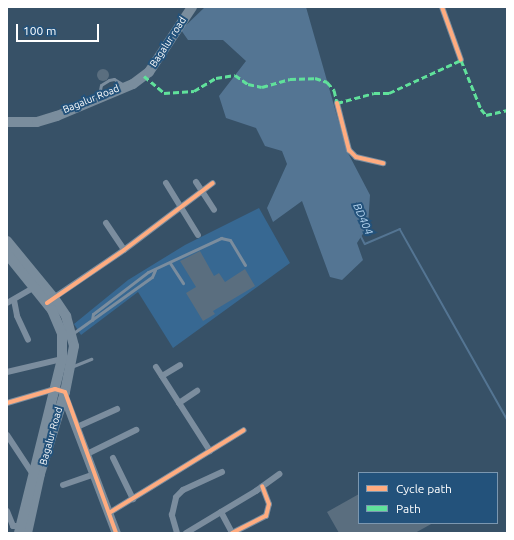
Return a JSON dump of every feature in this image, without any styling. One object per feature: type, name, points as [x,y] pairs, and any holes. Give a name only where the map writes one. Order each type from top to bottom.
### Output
[{"type":"main road","name":"Bagalur Road","points":[[7,122],[38,122],[120,91],[143,75],[183,7]]},
{"type":"main road","name":"Bagalur road","points":[[143,75],[192,7]]},
{"type":"main road","name":"Bagalur Road","points":[[7,118],[40,118],[99,97],[143,75]]},
{"type":"main road","name":"Bagalur Road","points":[[7,241],[13,258],[66,316],[74,346],[69,367],[60,390],[22,531]]},
{"type":"main road","name":"Bagalur Road","points":[[51,300],[62,333],[60,390]]},
{"type":"street","points":[[442,7],[461,60]]},
{"type":"street","points":[[337,103],[349,150],[356,157],[383,163]]},
{"type":"street","points":[[196,182],[214,210]]},
{"type":"street","points":[[166,183],[198,235]]},
{"type":"street","points":[[51,300],[124,250],[213,183]]},
{"type":"street","points":[[106,223],[124,250]]},
{"type":"street","points":[[7,303],[10,299],[38,285]]},
{"type":"street","points":[[10,299],[28,340]]},
{"type":"street","points":[[7,372],[62,359]]},
{"type":"street","points":[[162,376],[180,365]]},
{"type":"street","points":[[156,367],[210,451]]},
{"type":"street","points":[[7,403],[60,390],[78,427],[116,533]]},
{"type":"street","points":[[179,403],[197,391]]},
{"type":"street","points":[[78,427],[117,408]]},
{"type":"street","points":[[87,454],[136,430]]},
{"type":"street","points":[[109,513],[244,430]]},
{"type":"street","points":[[7,435],[36,477]]},
{"type":"street","points":[[113,458],[133,499]]},
{"type":"street","points":[[177,533],[172,515],[176,497],[183,490],[222,472]]},
{"type":"street","points":[[63,485],[95,474]]},
{"type":"street","points":[[186,533],[279,474]]},
{"type":"street","points":[[221,512],[232,533],[246,530],[266,516],[269,504],[262,486]]},
{"type":"street","points":[[7,511],[13,526],[22,531]]},
{"type":"lane","points":[[92,320],[93,314],[148,272],[170,264],[225,237],[230,240],[244,265]]},
{"type":"lane","points":[[170,264],[183,283]]},
{"type":"lane","points":[[71,336],[152,277],[155,270]]},
{"type":"lane","points":[[69,367],[79,366],[91,358]]},
{"type":"shaded area","points":[[259,208],[290,263],[173,348],[138,292],[81,335],[74,324],[128,280],[185,245]]},
{"type":"water","points":[[205,7],[306,7],[347,151],[370,195],[368,226],[357,243],[363,260],[342,280],[330,277],[302,201],[273,222],[267,208],[287,164],[282,151],[265,146],[256,128],[226,118],[219,96],[246,61],[223,40],[188,40],[181,30]]},
{"type":"building","points":[[103,69],[107,71],[109,75],[107,79],[103,81],[99,79],[97,75],[99,71]]},
{"type":"building","points":[[200,251],[214,276],[219,273],[225,282],[245,269],[255,286],[213,311],[215,314],[203,321],[186,293],[196,287],[180,261]]},
{"type":"building","points":[[358,495],[358,524],[431,524],[415,533],[339,533],[327,512]]},
{"type":"waterway","name":"BD404","points":[[361,236],[365,244],[400,229],[507,419]]},
{"type":"marked path","points":[[144,76],[164,93],[194,91],[216,78],[235,75],[248,84],[262,87],[290,79],[315,78],[327,82],[334,90],[337,103],[374,93],[389,93],[461,60],[481,109],[486,115],[507,110]]},
{"type":"cycle path","points":[[442,7],[461,60]]},
{"type":"cycle path","points":[[337,103],[349,150],[356,157],[383,163]]},
{"type":"cycle path","points":[[47,303],[124,250],[213,183]]},
{"type":"cycle path","points":[[7,403],[55,389],[65,392],[116,533]]},
{"type":"cycle path","points":[[109,513],[244,430]]},
{"type":"cycle path","points":[[232,533],[266,516],[269,504],[262,486]]}]
